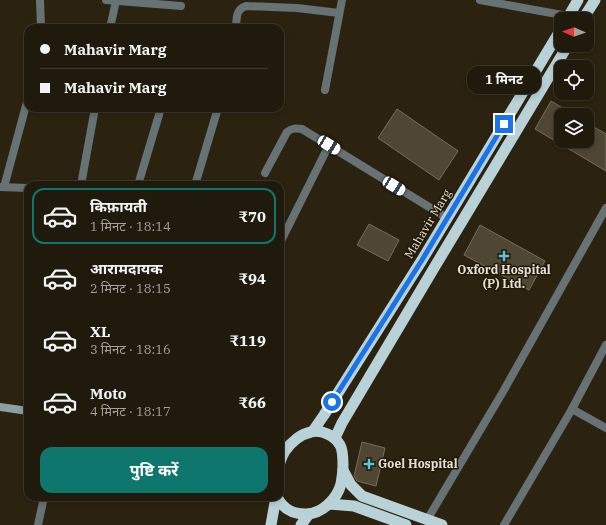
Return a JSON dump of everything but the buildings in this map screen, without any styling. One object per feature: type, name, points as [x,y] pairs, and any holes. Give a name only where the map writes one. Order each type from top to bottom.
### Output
[{"type":"highway","points":[[571,12],[578,0]]},
{"type":"highway","points":[[587,12],[595,0]]},
{"type":"highway","name":"Mahavir Marg","points":[[313,431],[422,260],[554,41]]},
{"type":"highway","points":[[335,438],[342,423],[564,52]]},
{"type":"highway","points":[[279,501],[288,510],[297,514],[309,514],[319,511],[329,504],[335,496],[340,485],[343,470],[341,446],[335,438],[326,433],[313,431],[296,439],[284,454]]},
{"type":"highway","points":[[343,470],[351,485],[362,496],[442,525]]},
{"type":"highway","points":[[271,525],[276,501]]},
{"type":"highway","points":[[329,504],[354,506],[406,525]]},
{"type":"highway","points":[[301,525],[309,514]]},
{"type":"main road","points":[[0,407],[24,410]]},
{"type":"street","points":[[40,0],[41,24]]},
{"type":"street","points":[[106,0],[181,6]]},
{"type":"street","points":[[325,90],[342,0]]},
{"type":"street","points":[[480,0],[554,15]]},
{"type":"street","points":[[111,24],[116,1]]},
{"type":"street","points":[[236,24],[238,11],[246,6],[297,8],[339,13]]},
{"type":"street","points":[[24,112],[2,187],[24,188]]},
{"type":"street","points":[[82,181],[94,112]]},
{"type":"street","points":[[139,181],[161,112]]},
{"type":"street","points":[[196,181],[217,112]]},
{"type":"street","points":[[265,173],[287,132],[296,128],[302,129],[447,218]]},
{"type":"street","points":[[284,235],[329,145]]},
{"type":"street","points":[[427,520],[504,390],[606,208]]},
{"type":"street","points":[[504,525],[572,409],[606,345]]},
{"type":"street","points":[[572,409],[606,428]]},
{"type":"street","points":[[38,525],[43,501]]},
{"type":"place","name":"Oxford Hospital (P) Ltd.","points":[[504,256]]},
{"type":"place","name":"Goel Hospital","points":[[369,464]]},
{"type":"route","points":[[332,402],[422,260],[504,124]]}]
